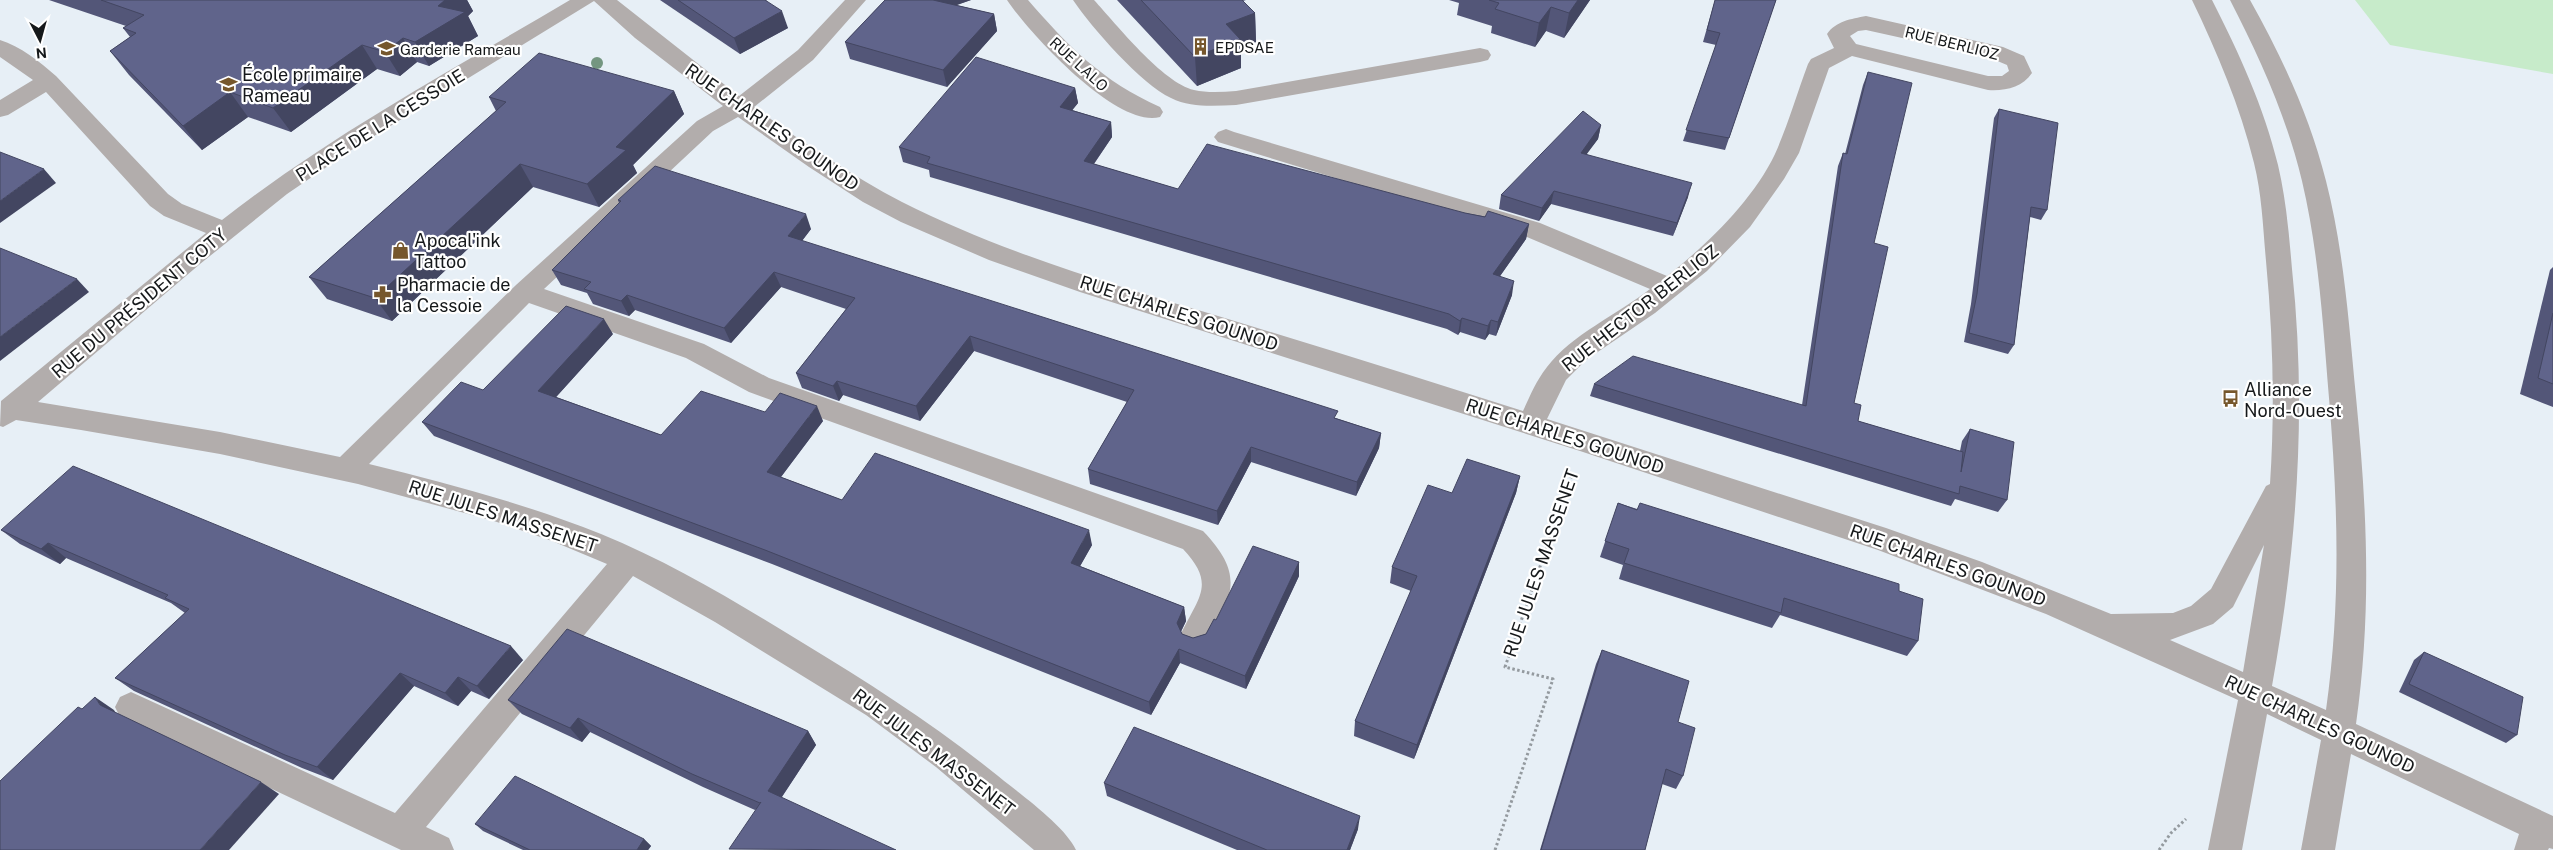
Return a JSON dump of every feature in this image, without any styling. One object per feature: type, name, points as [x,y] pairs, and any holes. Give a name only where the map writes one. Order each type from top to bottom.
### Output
[{"type":"street","name":"PLACE DE LA CESSOIE","points":[[279,188],[345,144],[585,0]]},
{"type":"street","name":"RUE CHARLES GOUNOD","points":[[604,0],[676,60],[823,167],[909,216],[959,237],[1106,290],[1584,441],[1889,541],[2034,596],[2254,693],[2339,733],[2541,836]]},
{"type":"street","points":[[347,468],[525,292],[705,126],[740,108],[793,68],[856,0]]},
{"type":"street","name":"RUE LALO","points":[[1017,0],[1066,57],[1087,76],[1107,92],[1152,112]]},
{"type":"street","points":[[1082,0],[1161,82],[1179,93],[1206,99],[1236,98],[1480,55]]},
{"type":"street","points":[[2202,0],[2233,66],[2249,107],[2263,152],[2272,196],[2285,316],[2287,414],[2275,574],[2225,850]]},
{"type":"street","points":[[2240,0],[2266,54],[2304,148],[2321,209],[2328,260],[2349,482],[2354,578],[2349,654],[2339,733],[2318,850]]},
{"type":"street","name":"RUE BERLIOZ","points":[[1866,23],[1995,52],[2016,62],[2021,73],[2004,84],[1988,83],[1849,49],[1842,44],[1838,34],[1852,25],[1866,23]]},
{"type":"street","points":[[0,47],[33,68],[48,81],[159,200],[173,210],[225,231]]},
{"type":"street","name":"RUE HECTOR BERLIOZ","points":[[1531,425],[1547,388],[1557,373],[1577,353],[1670,287],[1718,246],[1759,197],[1787,153],[1819,64],[1849,49]]},
{"type":"street","points":[[0,110],[48,81]]},
{"type":"street","points":[[1226,137],[1531,229],[1670,287]]},
{"type":"street","name":"RUE DU PRÉSIDENT COTY","points":[[6,414],[279,188]]},
{"type":"street","points":[[525,292],[695,351],[759,385],[1193,540],[1207,553],[1217,571],[1217,591],[1196,636]]},
{"type":"street","name":"RUE JULES MASSENET","points":[[6,414],[217,442],[347,468],[469,501],[563,532],[628,560],[711,602],[878,707],[965,771],[1059,850]]},
{"type":"street","points":[[2098,624],[2137,628],[2173,626],[2202,615],[2222,598],[2261,526],[2283,479]]},
{"type":"street","points":[[400,832],[628,560]]},
{"type":"street","points":[[131,707],[437,850]]},
{"type":"path","name":"RUE JULES MASSENET","points":[[1495,850],[1553,680],[1505,667],[1584,441]]},
{"type":"green space","points":[[2355,0],[2553,0],[2553,74],[2390,45]]},
{"type":"building","points":[[101,0],[445,0],[438,6],[465,12],[415,42],[403,38],[385,52],[362,45],[273,108],[230,92],[183,126],[110,51],[136,33],[123,28],[144,15]]},
{"type":"building","points":[[678,0],[765,0],[782,11],[734,38]]},
{"type":"building","points":[[885,0],[933,0],[994,14],[943,70],[845,42]]},
{"type":"building","points":[[1141,0],[1242,0],[1255,13],[1226,24],[1240,39],[1195,57]]},
{"type":"building","points":[[1489,0],[1578,0],[1569,13],[1551,7],[1539,23],[1495,9],[1499,3]]},
{"type":"building","points":[[1715,0],[1776,0],[1729,138],[1686,130],[1720,33],[1707,30]]},
{"type":"building","points":[[539,53],[674,91],[616,147],[626,150],[587,184],[520,164],[375,298],[309,277],[506,102],[489,97]]},
{"type":"building","points":[[976,57],[1075,88],[1060,107],[1111,122],[1084,161],[1178,189],[1207,144],[1465,213],[1485,217],[1488,211],[1529,224],[1493,274],[1514,281],[1498,322],[1491,320],[1488,326],[1462,318],[1460,321],[1449,314],[927,163],[930,157],[899,147]]},
{"type":"building","points":[[1868,72],[1912,83],[1874,243],[1888,247],[1854,403],[1861,405],[1858,421],[1963,452],[1961,472],[1970,429],[2014,442],[2007,500],[1960,486],[1959,494],[1594,384],[1633,356],[1806,406],[1843,153],[1847,154]]},
{"type":"building","points":[[1999,109],[2058,123],[2047,210],[2031,207],[2014,345],[1969,333],[1977,294]]},
{"type":"building","points":[[1583,111],[1601,125],[1581,153],[1692,183],[1677,223],[1554,191],[1542,208],[1501,195]]},
{"type":"building","points":[[0,152],[44,169],[0,201]]},
{"type":"building","points":[[655,166],[806,214],[788,236],[1338,411],[1334,418],[1381,433],[1357,482],[1251,447],[1217,511],[1088,469],[1134,390],[970,336],[916,406],[837,381],[833,386],[796,373],[855,298],[774,272],[724,328],[627,295],[621,301],[584,289],[591,282],[552,270],[621,201],[618,200]]},
{"type":"building","points":[[0,248],[77,279],[0,337]]},
{"type":"building","points":[[566,306],[604,319],[538,391],[661,435],[701,391],[765,412],[780,393],[817,406],[767,472],[842,500],[875,453],[1089,530],[1071,563],[1184,607],[1177,623],[1182,634],[1193,638],[1206,634],[1214,619],[1216,620],[1253,546],[1299,562],[1245,676],[1179,649],[1149,702],[765,550],[422,422],[461,382],[483,390]]},
{"type":"building","points":[[2553,313],[2553,384],[2538,378]]},
{"type":"building","points":[[1467,459],[1520,476],[1417,745],[1355,721],[1417,576],[1392,567],[1428,485],[1452,493]]},
{"type":"building","points":[[73,466],[511,646],[477,686],[458,677],[445,693],[400,673],[317,767],[285,755],[115,678],[189,609],[165,598],[168,595],[48,543],[41,549],[1,530]]},
{"type":"building","points":[[1618,503],[1637,510],[1640,503],[1899,584],[1899,591],[1923,599],[1918,641],[1784,598],[1781,613],[1624,563],[1629,549],[1605,541]]},
{"type":"building","points":[[567,629],[808,731],[768,791],[896,850],[729,849],[761,802],[692,774],[578,718],[570,728],[508,700]]},
{"type":"building","points":[[1602,650],[1689,681],[1678,722],[1695,728],[1683,776],[1666,769],[1645,850],[1541,850]]},
{"type":"building","points":[[2424,652],[2523,697],[2517,735],[2409,684]]},
{"type":"building","points":[[95,697],[100,705],[261,782],[200,850],[0,850],[0,781],[78,707],[82,709]]},
{"type":"building","points":[[1134,727],[1360,816],[1347,850],[1267,850],[1104,783]]},
{"type":"building","points":[[515,776],[644,839],[637,850],[530,850],[475,824]]},
{"type":"place","name":"EPDSAE","points":[[1201,47]]},
{"type":"place","name":"Garderie Rameau","points":[[386,49]]},
{"type":"place","name":"École primaire Rameau","points":[[228,84]]},
{"type":"place","name":"Apocal'ink Tattoo","points":[[400,250]]},
{"type":"place","name":"Pharmacie de la Cessoie","points":[[383,294]]},
{"type":"place","name":"Alliance Nord-Ouest","points":[[2230,399]]}]
